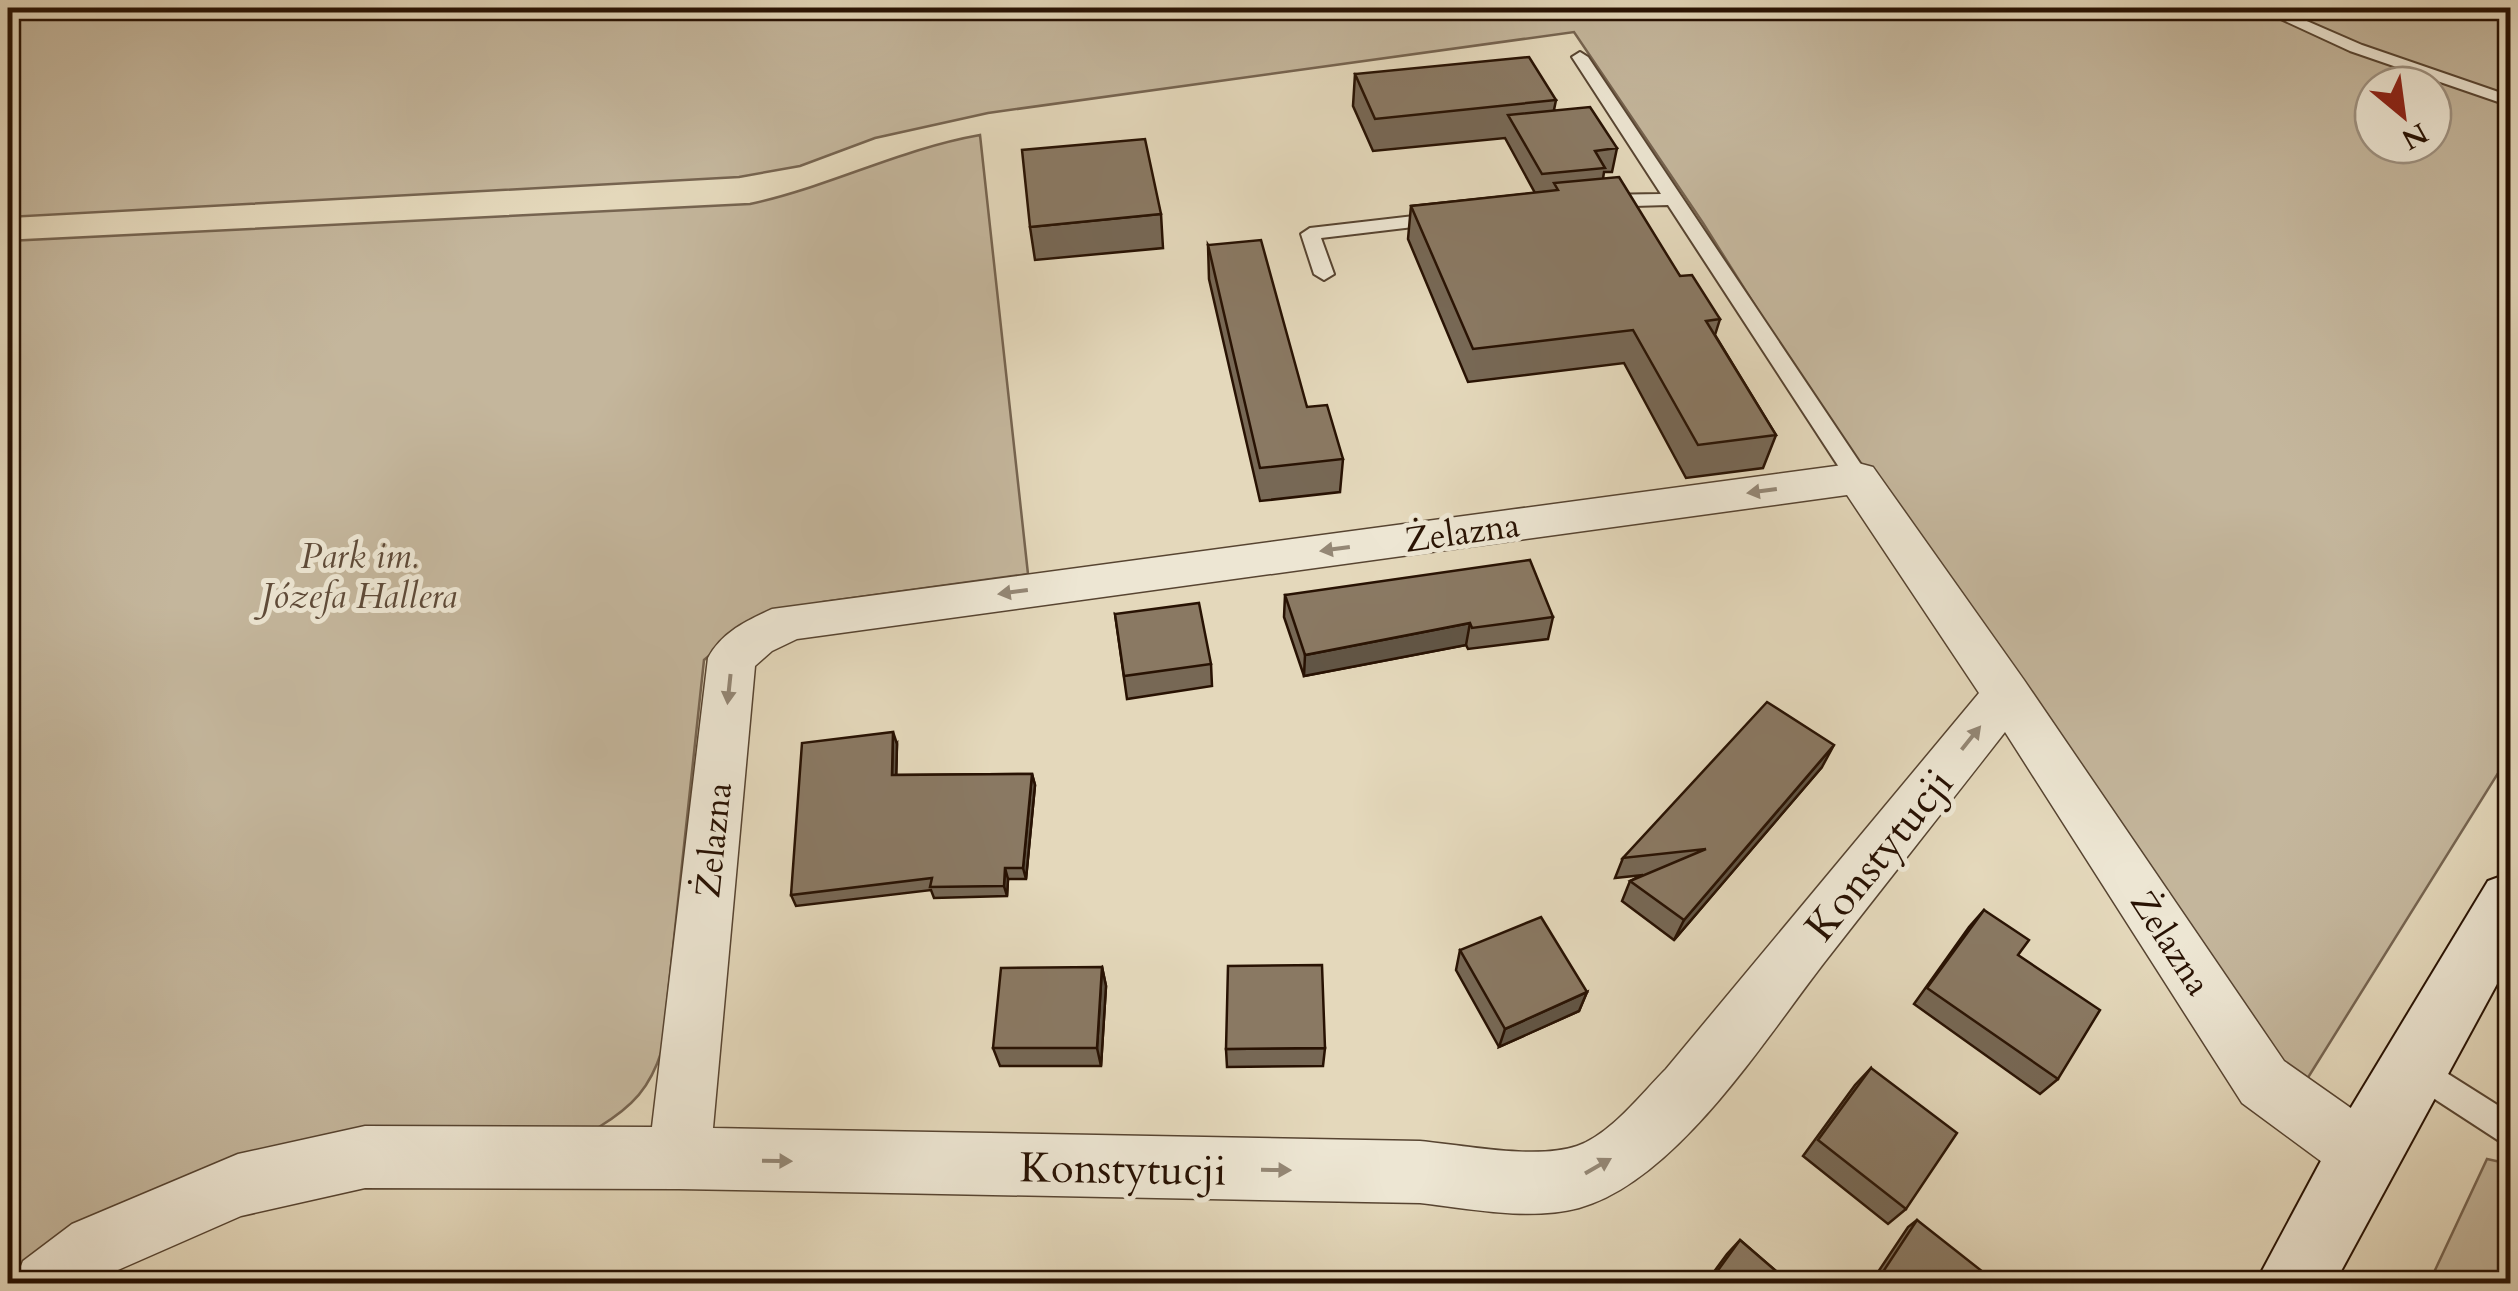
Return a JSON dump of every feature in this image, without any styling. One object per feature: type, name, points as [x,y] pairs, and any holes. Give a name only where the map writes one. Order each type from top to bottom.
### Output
[{"type":"street","name":"Żelazna","points":[[679,1158],[732,658],[755,638],[789,622],[1858,478],[2007,694],[2263,1082],[2363,1154]]},
{"type":"street","name":"Konstytucji","points":[[46,1284],[95,1247],[238,1185],[364,1157],[679,1158],[1420,1172],[1515,1182],[1589,1174],[1642,1137],[1687,1090],[2007,694]]},
{"type":"street","points":[[2293,1284],[2363,1154],[2510,901]]},
{"type":"lane","points":[[2265,8],[2356,48],[2510,102]]},
{"type":"lane","points":[[1580,57],[1858,478]]},
{"type":"lane","points":[[1576,204],[1674,199]]},
{"type":"lane","points":[[1324,274],[1310,234],[1462,217]]},
{"type":"lane","points":[[2415,1068],[2510,1132]]},
{"type":"green space","points":[[31,8],[2510,8],[2510,754],[2299,1092],[1865,480],[1703,223],[1574,32],[988,113],[875,138],[800,166],[739,177],[8,217],[8,33]]},
{"type":"green space","name":"Park im. Józefa Hallera","points":[[980,135],[1028,574],[823,602],[744,627],[704,660],[662,1050],[639,1095],[599,1127],[86,1225],[8,1284],[8,241],[750,204],[921,149]]},
{"type":"green space","points":[[2487,1159],[2510,1164],[2510,1283],[2429,1283]]},
{"type":"building","points":[[1529,57],[1556,100],[1375,119],[1355,74]]},
{"type":"building","points":[[1590,107],[1617,148],[1595,151],[1605,168],[1542,174],[1508,115]]},
{"type":"building","points":[[1145,139],[1161,214],[1030,227],[1022,150]]},
{"type":"building","points":[[1619,177],[1680,276],[1692,275],[1720,319],[1706,321],[1776,435],[1698,445],[1633,330],[1473,349],[1411,206],[1558,190],[1554,183]]},
{"type":"building","points":[[1261,240],[1307,407],[1327,405],[1343,459],[1260,468],[1208,245]]},
{"type":"building","points":[[1530,560],[1553,617],[1472,628],[1470,623],[1305,655],[1285,595]]},
{"type":"building","points":[[1199,603],[1211,664],[1124,676],[1115,614]]},
{"type":"building","points":[[1767,702],[1834,745],[1684,920],[1630,881],[1706,849],[1623,858]]},
{"type":"building","points":[[893,732],[892,775],[1032,774],[1023,868],[1005,868],[1004,886],[930,887],[932,878],[791,895],[802,743]]},
{"type":"building","points":[[1984,910],[2029,940],[2018,955],[2100,1010],[2058,1079],[1927,988]]},
{"type":"building","points":[[1541,917],[1587,992],[1505,1029],[1460,950]]},
{"type":"building","points":[[1322,965],[1325,1048],[1226,1049],[1228,966]]},
{"type":"building","points":[[1102,967],[1097,1048],[993,1048],[1001,968]]},
{"type":"building","points":[[1871,1068],[1957,1133],[1906,1209],[1818,1140]]},
{"type":"building","points":[[1917,1220],[1983,1272],[1976,1284],[1875,1284]]},
{"type":"building","points":[[1740,1240],[1791,1284],[1708,1284]]},
{"type":"building","points":[[550,1277],[701,1279],[700,1284],[548,1284]]},
{"type":"building","points":[[832,1278],[944,1278],[943,1284],[831,1284]]},
{"type":"building","points":[[1077,1280],[1187,1281],[1187,1284],[1077,1284]]}]
